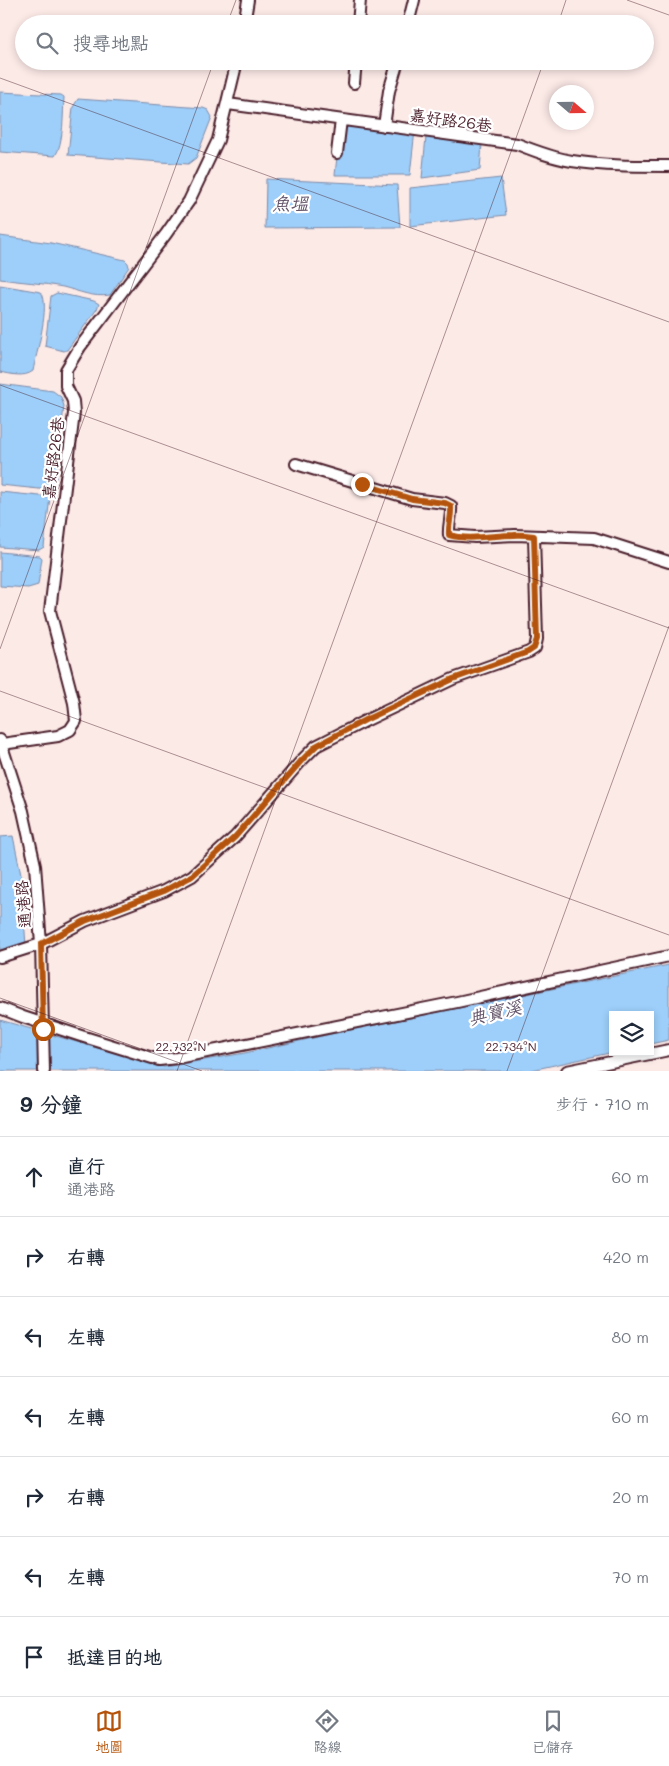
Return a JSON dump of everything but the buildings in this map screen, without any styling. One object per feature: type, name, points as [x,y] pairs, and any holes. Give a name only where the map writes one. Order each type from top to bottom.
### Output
[{"type":"street","points":[[246,15],[248,0]]},
{"type":"street","points":[[359,15],[360,0]]},
{"type":"street","points":[[410,15],[414,0]]},
{"type":"street","points":[[229,100],[235,70]]},
{"type":"street","points":[[354,83],[355,70]]},
{"type":"street","points":[[384,126],[389,91],[395,70]]},
{"type":"street","name":"嘉好路26巷","points":[[1,742],[58,736],[70,730],[76,721],[74,703],[50,612],[74,413],[73,401],[66,386],[66,370],[80,347],[189,201],[218,140],[229,100],[341,120],[516,144],[542,154],[571,161],[615,166],[669,166]]},
{"type":"street","points":[[337,153],[341,120]]},
{"type":"street","points":[[296,464],[412,499],[445,503],[451,506],[449,535],[466,537],[515,534],[594,538],[669,562]]},
{"type":"street","points":[[0,957],[41,944],[85,921],[164,891],[192,876],[235,837],[316,746],[365,720],[453,679],[528,652],[534,648],[537,639],[534,536]]},
{"type":"street","name":"通港路","points":[[1,742],[23,811],[35,865],[41,944],[44,1071]]},
{"type":"street","points":[[0,1008],[43,1026],[159,1060],[447,1004],[669,956]]},
{"type":"street","points":[[566,1071],[669,1050]]},
{"type":"water","points":[[0,92],[61,95],[64,97],[62,136],[55,156],[0,152]]},
{"type":"water","points":[[78,99],[203,108],[208,110],[212,117],[196,158],[188,164],[68,155],[73,107]]},
{"type":"water","name":"魚塭","points":[[341,120],[415,130],[410,175],[335,175]]},
{"type":"water","points":[[426,137],[482,144],[480,170],[422,178]]},
{"type":"water","points":[[501,178],[506,215],[410,226],[410,188]]},
{"type":"water","name":"魚塭","points":[[266,179],[397,185],[400,227],[265,228]]},
{"type":"water","points":[[0,236],[51,243],[125,260],[129,267],[110,295],[104,296],[92,295],[63,287],[0,279]]},
{"type":"water","points":[[0,285],[41,292],[44,298],[44,318],[33,371],[26,374],[17,375],[0,372]]},
{"type":"water","points":[[57,293],[94,301],[99,304],[67,350],[64,351],[45,346],[51,296]]},
{"type":"water","points":[[0,384],[53,391],[61,397],[64,406],[56,478],[55,485],[49,490],[0,485]]},
{"type":"water","points":[[0,492],[50,497],[44,547],[39,550],[0,547]]},
{"type":"water","points":[[0,552],[40,556],[42,558],[38,585],[28,588],[0,586]]},
{"type":"water","points":[[13,836],[21,875],[26,946],[3,951],[0,950],[0,837]]},
{"type":"water","name":"典寶溪","points":[[669,965],[669,1040],[654,1043],[654,1011],[609,1011],[609,1053],[527,1071],[0,1071],[0,1020],[164,1067],[245,1053]]},
{"type":"route","points":[[43,1029],[41,944],[85,921],[164,891],[192,876],[235,837],[316,746],[365,720],[453,679],[528,652],[534,648],[537,639],[534,536],[515,534],[456,537],[449,535],[451,506],[445,503],[412,499],[362,484]]}]
